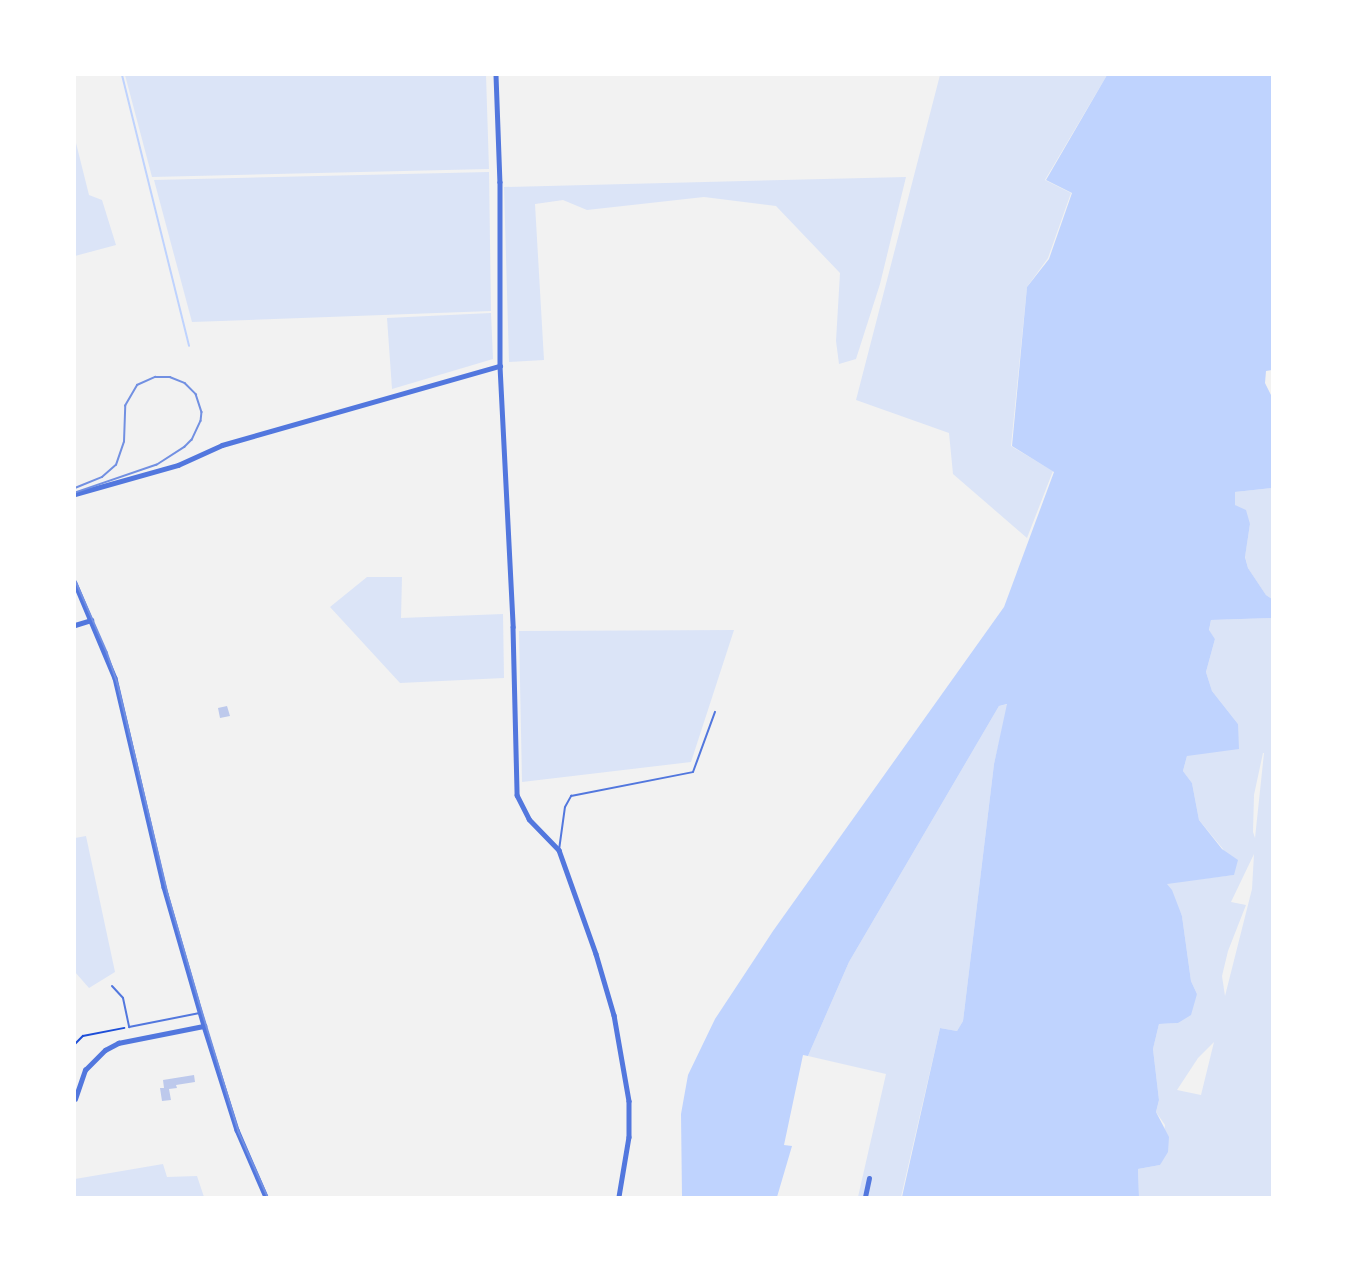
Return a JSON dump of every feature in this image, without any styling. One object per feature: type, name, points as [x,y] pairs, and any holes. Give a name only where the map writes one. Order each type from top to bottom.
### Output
[{"type":"street","points":[[496,75],[500,183],[500,366],[513,627],[517,795],[529,819],[559,850],[597,954],[616,1027],[628,1101],[629,1137],[619,1197]]},
{"type":"street","points":[[75,494],[178,465],[222,445],[500,366]]},
{"type":"street","points":[[75,583],[111,669],[128,726],[164,887],[200,1013],[237,1130],[266,1197]]},
{"type":"street","points":[[75,625],[91,620]]},
{"type":"street","points":[[75,1099],[85,1070],[105,1050],[118,1043],[204,1026]]},
{"type":"street","points":[[865,1197],[869,1179]]},
{"type":"lane","points":[[559,850],[565,807],[571,796],[693,772],[714,712]]},
{"type":"lane","points":[[112,986],[123,998],[129,1027],[200,1013]]},
{"type":"path","points":[[75,1044],[83,1036],[129,1027]]},
{"type":"shaded area","points":[[125,75],[486,75],[489,169],[152,177]]},
{"type":"shaded area","points":[[940,75],[1107,75],[1045,180],[1071,193],[1048,258],[1027,287],[1011,446],[1053,471],[1027,538],[953,474],[949,433],[856,400]]},
{"type":"shaded area","points":[[75,139],[89,195],[102,200],[116,245],[75,256]]},
{"type":"shaded area","points":[[489,172],[491,311],[192,322],[154,180]]},
{"type":"shaded area","points":[[906,177],[880,284],[856,359],[839,364],[836,341],[840,273],[776,206],[704,197],[587,210],[563,200],[535,204],[544,360],[509,362],[504,187]]},
{"type":"shaded area","points":[[491,313],[493,359],[392,389],[387,318]]},
{"type":"shaded area","points":[[1272,488],[1272,599],[1266,595],[1248,568],[1245,556],[1250,524],[1235,505],[1235,492]]},
{"type":"shaded area","points":[[367,577],[402,577],[401,618],[503,614],[504,678],[400,683],[330,607]]},
{"type":"shaded area","points":[[1272,618],[1272,1197],[1139,1197],[1138,1169],[1160,1165],[1165,1125],[1156,1112],[1159,1100],[1153,1049],[1159,1024],[1178,1023],[1197,994],[1191,981],[1182,916],[1166,883],[1234,875],[1223,849],[1199,820],[1192,783],[1183,771],[1187,756],[1238,724],[1212,691],[1206,672],[1215,639],[1209,631],[1211,620]],"holes":[[[1264,753],[1255,838],[1253,832],[1254,795]],[[1254,854],[1252,889],[1225,996],[1222,976],[1228,951],[1246,905],[1231,902]],[[1214,1042],[1201,1095],[1177,1090],[1198,1058]]]},
{"type":"shaded area","points":[[734,630],[691,762],[522,782],[519,631]]},
{"type":"shaded area","points":[[1008,704],[994,764],[963,1021],[957,1031],[940,1028],[901,1197],[858,1197],[886,1074],[808,1056],[849,962],[999,706]]},
{"type":"shaded area","points":[[86,836],[115,972],[89,988],[75,972],[75,838]]},
{"type":"shaded area","points":[[163,1164],[167,1177],[197,1176],[204,1197],[75,1197],[75,1179]]},
{"type":"water","points":[[1107,75],[1272,75],[1272,370],[1266,371],[1265,383],[1272,397],[1272,488],[1235,492],[1235,505],[1246,510],[1250,524],[1245,557],[1248,568],[1266,595],[1272,599],[1272,618],[1211,620],[1209,630],[1215,639],[1206,672],[1212,691],[1238,724],[1239,749],[1187,756],[1183,771],[1192,783],[1199,820],[1222,849],[1238,860],[1234,875],[1167,884],[1172,890],[1182,916],[1191,981],[1197,994],[1191,1015],[1178,1023],[1159,1024],[1153,1049],[1159,1100],[1156,1112],[1169,1137],[1168,1152],[1160,1165],[1138,1169],[1139,1197],[902,1197],[940,1028],[957,1031],[963,1021],[994,764],[1007,704],[999,706],[849,962],[808,1056],[803,1055],[784,1145],[792,1146],[777,1197],[682,1197],[681,1114],[688,1075],[715,1019],[773,931],[1004,607],[1054,472],[1012,446],[1027,287],[1049,259],[1072,193],[1046,180]]},
{"type":"building","points":[[227,706],[230,716],[220,718],[218,708]]},
{"type":"building","points":[[194,1075],[195,1082],[176,1085],[177,1088],[169,1089],[171,1100],[162,1101],[160,1088],[164,1088],[163,1080]]},
{"type":"waterway","points":[[122,75],[189,346]]},
{"type":"tram line","points":[[75,488],[102,477],[116,465],[124,442],[125,406],[137,385],[155,377],[170,377],[185,383],[196,394],[202,412],[201,421],[192,440],[185,447],[157,465],[75,493]]},
{"type":"tram line","points":[[75,579],[107,652],[118,684],[168,894],[199,1001],[239,1132],[268,1197]]}]
